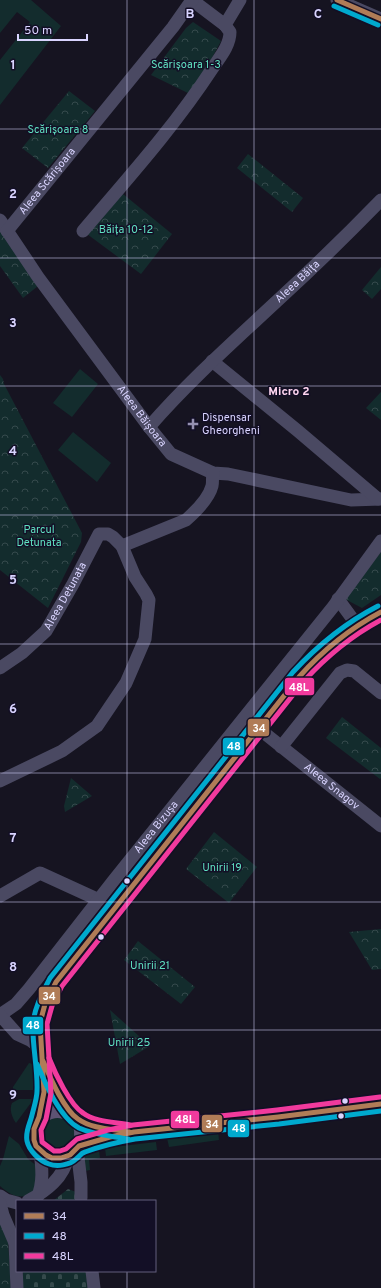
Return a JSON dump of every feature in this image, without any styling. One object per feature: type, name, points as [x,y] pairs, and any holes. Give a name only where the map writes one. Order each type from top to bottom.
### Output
[{"type":"main road","points":[[381,612],[357,625],[338,638],[311,662],[56,982],[45,1004],[42,1015],[40,1031],[44,1092],[39,1117],[33,1134],[36,1146],[40,1151],[52,1158],[61,1158],[110,1137],[131,1133],[381,1104]]},
{"type":"main road","points":[[42,1055],[62,1099],[76,1117],[82,1131],[82,1139],[73,1152]]},
{"type":"main road","points":[[39,1117],[56,1109],[66,1111],[76,1117],[101,1127],[131,1133]]},
{"type":"street","name":"Aleea Scărișoara","points":[[4,226],[173,27],[192,0],[225,25]]},
{"type":"street","points":[[84,231],[153,149],[197,91],[229,42],[230,32],[225,25],[240,0]]},
{"type":"street","points":[[337,0],[381,19]]},
{"type":"street","name":"Aleea Băița","points":[[149,427],[169,404],[212,361],[329,252],[381,200]]},
{"type":"street","name":"Aleea Băișoara","points":[[4,226],[38,276],[149,427],[171,454],[213,473],[228,474],[351,500],[380,499]]},
{"type":"street","points":[[212,361],[380,499]]},
{"type":"street","points":[[122,546],[186,520],[209,492],[212,486],[213,473]]},
{"type":"street","name":"Aleea Detunata","points":[[0,668],[22,653],[46,631],[99,534],[108,534],[113,536],[122,546],[135,577],[148,600],[144,639],[126,683],[97,726],[62,751],[0,781]]},
{"type":"street","name":"Aleea Bizușa","points":[[0,1015],[16,1004],[29,989],[326,615],[381,541]]},
{"type":"street","points":[[338,599],[357,625]]},
{"type":"street","points":[[281,747],[340,673],[347,670],[354,671],[381,693]]},
{"type":"street","name":"Aleea Snagov","points":[[258,728],[381,826]]},
{"type":"street","points":[[0,896],[40,873],[99,900]]},
{"type":"street","points":[[0,1015],[17,1034],[30,1040],[42,1055]]},
{"type":"street","points":[[34,1199],[43,1173],[40,1151]]},
{"type":"street","points":[[34,1199],[50,1187],[61,1174],[73,1152]]},
{"type":"street","points":[[73,1152],[75,1171],[82,1200]]},
{"type":"street","points":[[0,1196],[6,1200],[16,1203]]},
{"type":"street","points":[[0,1203],[3,1215],[16,1240]]},
{"type":"street","points":[[17,1272],[17,1288]]},
{"type":"street","points":[[92,1272],[94,1288]]},
{"type":"green space","points":[[0,0],[31,0],[61,26],[0,105],[0,60],[30,22],[17,12],[0,33]]},
{"type":"green space","name":"Scărișoara 1-3","points":[[193,22],[221,41],[192,95],[151,75],[186,28]]},
{"type":"green space","name":"Scărișoara 8","points":[[69,91],[95,111],[48,168],[22,148]]},
{"type":"green space","points":[[248,154],[303,198],[292,212],[237,168]]},
{"type":"green space","name":"Băița 10-12","points":[[123,194],[172,234],[141,274],[87,234]]},
{"type":"green space","points":[[0,229],[38,286],[23,298],[0,266]]},
{"type":"green space","points":[[381,267],[381,289],[372,299],[362,290]]},
{"type":"green space","points":[[80,369],[98,384],[72,417],[53,403]]},
{"type":"green space","name":"Parcul Detunata","points":[[0,375],[82,533],[81,542],[48,608],[0,570]]},
{"type":"green space","points":[[381,392],[381,420],[366,408]]},
{"type":"green space","points":[[73,432],[111,463],[97,482],[58,450]]},
{"type":"green space","points":[[381,552],[381,595],[362,608],[345,599]]},
{"type":"green space","points":[[342,717],[381,748],[380,779],[326,738]]},
{"type":"green space","points":[[71,778],[92,796],[65,812],[64,806]]},
{"type":"green space","name":"Unirii 19","points":[[214,832],[257,867],[229,903],[186,869]]},
{"type":"green space","points":[[381,929],[381,969],[372,970],[349,932]]},
{"type":"green space","name":"Unirii 21","points":[[138,941],[195,987],[181,1004],[124,960]]},
{"type":"green space","name":"Unirii 25","points":[[110,1010],[150,1046],[120,1064]]},
{"type":"green space","points":[[29,1063],[33,1064],[35,1070],[35,1090],[13,1090],[13,1087]]},
{"type":"green space","points":[[19,1099],[33,1100],[16,1123],[12,1116],[11,1108],[12,1103]]},
{"type":"green space","points":[[55,1117],[61,1117],[65,1118],[72,1124],[75,1134],[74,1141],[68,1148],[61,1151],[55,1151],[51,1150],[44,1144],[41,1137],[41,1131],[42,1127],[48,1120]]},
{"type":"green space","points":[[218,1131],[219,1140],[169,1147],[167,1138]]},
{"type":"green space","points":[[9,1136],[19,1144],[28,1159],[38,1167],[35,1192],[21,1197],[9,1193],[0,1186],[0,1166]]},
{"type":"green space","points":[[156,1142],[157,1150],[106,1156],[105,1148]]},
{"type":"green space","points":[[99,1150],[100,1158],[89,1160],[90,1170],[85,1171],[85,1155],[87,1153]]},
{"type":"green space","points":[[68,1189],[76,1192],[78,1200],[54,1200]]},
{"type":"green space","points":[[0,1222],[8,1240],[11,1288],[0,1288]]},
{"type":"green space","points":[[23,1272],[88,1272],[90,1288],[23,1288]]},
{"type":"transit line","name":"34","points":[[337,0],[381,19]]},
{"type":"transit line","name":"48","points":[[334,6],[378,25]]},
{"type":"transit line","name":"48","points":[[378,606],[332,635],[293,672],[50,978],[39,1000],[33,1024],[37,1094],[27,1131],[27,1141],[32,1152],[39,1158],[46,1163],[59,1165],[70,1163],[82,1153],[110,1144],[135,1139],[279,1124],[381,1111]]},
{"type":"transit line","name":"34","points":[[381,612],[347,633],[317,658],[299,677],[56,982],[45,1004],[40,1023],[44,1092],[39,1117],[34,1129],[34,1140],[36,1146],[46,1155],[52,1158],[61,1158],[70,1155],[79,1146],[134,1132],[278,1117],[381,1104]]},
{"type":"transit line","name":"48L","points":[[380,1097],[277,1110],[133,1125],[108,1130],[77,1139],[66,1149],[60,1151],[54,1151],[42,1142],[41,1130],[46,1119],[51,1093],[47,1024],[52,1006],[62,986],[304,681],[340,647],[381,620]]},
{"type":"transit line","name":"48L","points":[[49,1058],[63,1088],[78,1109],[93,1118],[130,1125]]},
{"type":"transit line","name":"34","points":[[43,1061],[53,1084],[73,1115],[78,1119],[96,1127],[129,1132]]},
{"type":"transit line","name":"48","points":[[37,1064],[44,1081],[59,1108],[72,1123],[79,1128],[91,1132],[128,1139]]},
{"type":"place","name":"Dispensar Gheorgheni","points":[[193,424]]},
{"type":"district","name":"Micro 2","points":[[289,392]]}]
